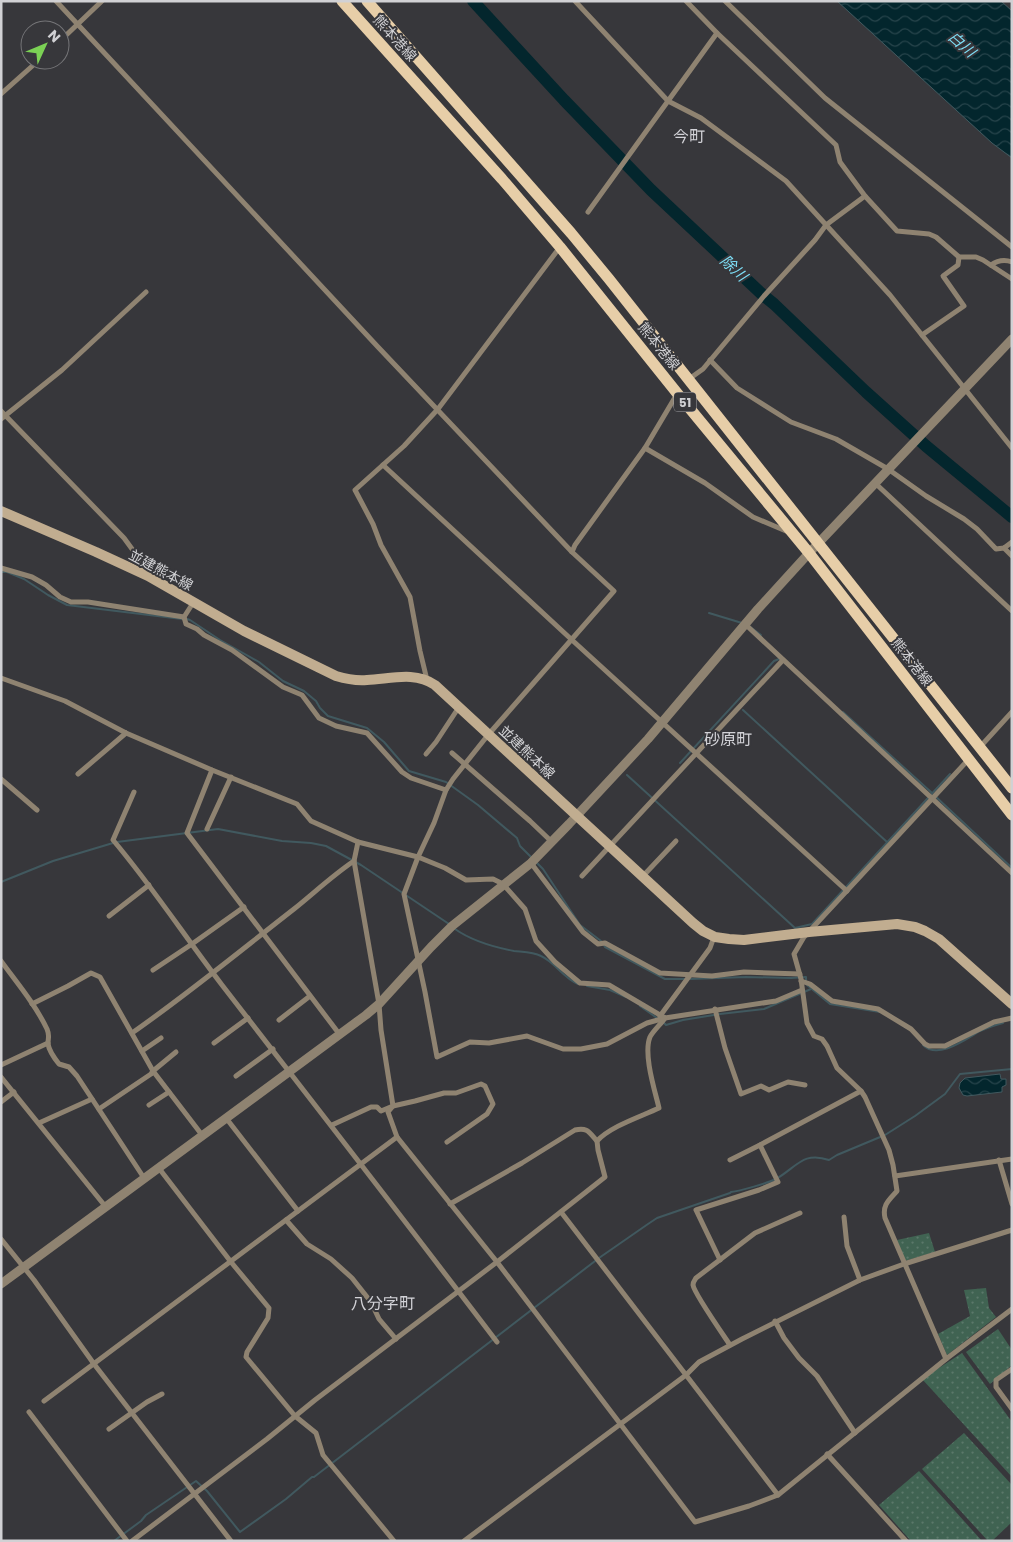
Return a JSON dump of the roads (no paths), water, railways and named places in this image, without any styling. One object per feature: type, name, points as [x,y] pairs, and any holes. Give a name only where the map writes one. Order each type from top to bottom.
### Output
[{"type":"main road","name":"熊本港線","points":[[342,1],[502,179],[560,247],[793,534],[1012,815]]},
{"type":"main road","name":"熊本港線","points":[[367,1],[571,233],[689,379],[1012,788]]},
{"type":"main road","points":[[394,59],[408,47]]},
{"type":"main road","name":"並建熊本線","points":[[1,511],[148,576],[251,634],[336,676],[348,680],[411,676],[428,680],[703,931],[714,937],[744,940],[897,924],[915,927],[926,930],[939,939],[1012,1004]]},
{"type":"street","points":[[56,1],[378,347],[572,552],[614,591],[488,735],[446,790],[434,823],[418,856],[404,894],[426,992],[437,1057],[470,1042],[489,1043],[527,1036],[563,1049],[576,1050],[607,1044],[647,1022],[663,1017],[776,1000],[802,990]]},
{"type":"street","points":[[70,32],[102,1]]},
{"type":"street","points":[[575,1],[668,101],[701,118],[786,181],[890,295],[1012,448]]},
{"type":"street","points":[[686,1],[717,33],[836,145],[840,162],[865,196],[898,231],[929,234],[936,237],[959,257],[983,260],[1012,279]]},
{"type":"street","points":[[726,1],[825,98],[1012,247]]},
{"type":"street","points":[[588,212],[717,33]]},
{"type":"street","points":[[1,94],[28,70]]},
{"type":"street","points":[[572,552],[575,545],[645,448],[677,393],[710,360],[826,225],[865,196]]},
{"type":"street","points":[[428,680],[420,651],[410,597],[381,545],[373,524],[355,490],[404,446],[438,409],[571,233]]},
{"type":"street","points":[[922,335],[964,306],[943,276],[958,265],[959,257]]},
{"type":"street","points":[[992,265],[998,261],[1007,260],[1012,262]]},
{"type":"street","points":[[4,418],[62,370],[146,292]]},
{"type":"street","points":[[1,1284],[340,1035],[379,1004],[460,918],[531,863],[662,722],[808,553],[1012,339]]},
{"type":"street","points":[[710,360],[737,388],[791,422],[836,439],[888,469],[926,496],[964,519],[977,529],[996,549],[1004,548],[1012,542]]},
{"type":"street","points":[[1,411],[4,418],[124,538],[146,568],[148,576]]},
{"type":"street","points":[[645,448],[705,483],[753,517],[793,534]]},
{"type":"street","points":[[383,465],[847,890]]},
{"type":"street","points":[[875,482],[1012,612]]},
{"type":"street","points":[[1004,548],[1012,556]]},
{"type":"street","points":[[1,568],[32,577],[46,585],[60,597],[71,602],[88,602],[184,617]]},
{"type":"street","points":[[193,603],[184,617],[186,624],[232,650],[283,687],[302,695],[319,718],[336,726],[367,733],[402,772],[411,778],[446,790]]},
{"type":"street","points":[[745,624],[1012,874]]},
{"type":"street","points":[[582,876],[783,660]]},
{"type":"street","points":[[1,678],[65,701],[126,733],[297,804],[310,821],[358,842],[418,856],[466,880],[493,879],[502,884],[525,908],[536,941],[555,962],[580,983],[609,985],[663,1017]]},
{"type":"street","points":[[426,754],[459,707]]},
{"type":"street","points":[[946,1359],[885,1218],[883,1210],[897,1191],[889,1150],[865,1097],[837,1068],[828,1046],[822,1039],[814,1036],[806,1023],[800,974],[794,954],[798,944],[1012,712]]},
{"type":"street","points":[[78,774],[126,733]]},
{"type":"street","points":[[452,753],[552,842]]},
{"type":"street","points":[[212,770],[187,833],[340,1035]]},
{"type":"street","points":[[207,829],[231,777]]},
{"type":"street","points":[[1,779],[37,810]]},
{"type":"street","points":[[134,792],[113,840],[212,972],[332,1125],[497,1342]]},
{"type":"street","points":[[642,876],[676,841]]},
{"type":"street","points":[[358,842],[354,862],[379,1004],[381,1030],[393,1106],[388,1112],[397,1137],[497,1262],[695,1522],[750,1506],[778,1495],[946,1359],[1012,1309]]},
{"type":"street","points":[[132,1033],[168,1008],[354,862]]},
{"type":"street","points":[[531,863],[583,932],[598,944],[605,943],[660,974],[689,976],[712,976],[744,972],[800,974]]},
{"type":"street","points":[[109,916],[148,885]]},
{"type":"street","points":[[153,970],[244,907]]},
{"type":"street","points":[[597,1141],[608,1132],[659,1108],[649,1066],[650,1038],[689,976],[710,948],[714,937]]},
{"type":"street","points":[[1,961],[32,1004],[50,1036],[48,1043],[59,1064],[73,1070],[144,1178]]},
{"type":"street","points":[[32,1004],[91,973],[100,977],[153,1071],[202,1135]]},
{"type":"street","points":[[801,981],[810,984],[832,1001],[878,1009],[912,1029],[929,1046],[945,1046],[994,1022],[1012,1018]]},
{"type":"street","points":[[279,1020],[310,996]]},
{"type":"street","points":[[715,1009],[725,1048],[741,1094],[761,1086],[769,1090],[788,1082],[805,1085]]},
{"type":"street","points":[[214,1043],[248,1018]]},
{"type":"street","points":[[142,1051],[160,1038]]},
{"type":"street","points":[[1,1065],[48,1043]]},
{"type":"street","points":[[236,1076],[273,1049]]},
{"type":"street","points":[[99,1109],[151,1074],[176,1052]]},
{"type":"street","points":[[1,1077],[106,1206]]},
{"type":"street","points":[[332,1125],[371,1108],[377,1107],[381,1111],[393,1106],[444,1093],[456,1093],[481,1084],[485,1086],[493,1104],[487,1114],[447,1142]]},
{"type":"street","points":[[730,1160],[760,1146],[861,1091]]},
{"type":"street","points":[[1,1102],[14,1092]]},
{"type":"street","points":[[150,1105],[169,1092]]},
{"type":"street","points":[[39,1123],[92,1099]]},
{"type":"street","points":[[226,1117],[298,1211]]},
{"type":"street","points":[[132,1541],[606,1177],[597,1141],[587,1130],[582,1128],[575,1130],[450,1204]]},
{"type":"street","points":[[44,1401],[397,1137]]},
{"type":"street","points":[[720,1260],[696,1210],[778,1182],[760,1146]]},
{"type":"street","points":[[895,1176],[1012,1159]]},
{"type":"street","points":[[999,1160],[1012,1204]]},
{"type":"street","points":[[158,1168],[269,1308],[268,1318],[247,1352],[246,1358],[295,1416],[316,1433],[324,1455],[394,1541]]},
{"type":"street","points":[[561,1212],[770,1482],[778,1495]]},
{"type":"street","points":[[730,1345],[693,1286],[693,1282],[755,1233],[800,1213]]},
{"type":"street","points":[[844,1217],[847,1246],[860,1280]]},
{"type":"street","points":[[286,1220],[307,1244],[331,1259],[352,1278],[372,1302],[379,1319],[396,1339]]},
{"type":"street","points":[[464,1541],[686,1375],[699,1362],[775,1321],[860,1280],[1012,1230]]},
{"type":"street","points":[[1,1239],[34,1280],[94,1364],[231,1541]]},
{"type":"street","points":[[775,1321],[784,1338],[817,1376],[854,1433]]},
{"type":"street","points":[[1012,1369],[996,1380],[996,1387],[1012,1409]]},
{"type":"street","points":[[109,1429],[162,1394]]},
{"type":"street","points":[[29,1412],[126,1540]]},
{"type":"street","points":[[827,1454],[906,1541]]},
{"type":"water","name":"白川","points":[[837,1],[1001,1],[1012,11],[1012,158],[992,143]]},
{"type":"water","points":[[1000,1074],[1001,1079],[1006,1079],[1006,1085],[1002,1087],[1002,1092],[967,1096],[963,1095],[959,1088],[960,1083],[965,1078]]},
{"type":"waterway","name":"除川","points":[[473,1],[564,100],[651,190],[866,392],[926,446],[1012,517]]},
{"type":"waterway","points":[[1,572],[7,572],[24,579],[67,605],[182,619]]},
{"type":"waterway","points":[[709,613],[742,623]]},
{"type":"waterway","points":[[187,619],[259,662],[283,681],[304,691],[316,701],[328,716],[367,728],[384,742],[409,771],[446,782],[478,805],[517,838],[520,846],[532,858]]},
{"type":"waterway","points":[[749,626],[761,635]]},
{"type":"waterway","points":[[680,763],[774,661],[779,659]]},
{"type":"waterway","points":[[743,710],[887,842]]},
{"type":"waterway","points":[[843,712],[932,793]]},
{"type":"waterway","points":[[627,775],[795,928],[812,924],[950,774]]},
{"type":"waterway","points":[[935,796],[1012,868]]},
{"type":"waterway","points":[[117,842],[218,829],[282,841],[326,846],[361,865],[449,924]]},
{"type":"waterway","points":[[1,882],[53,861],[113,843]]},
{"type":"waterway","points":[[537,863],[543,869],[580,925],[601,941]]},
{"type":"waterway","points":[[455,929],[468,937],[491,945],[541,956],[578,984]]},
{"type":"waterway","points":[[604,945],[665,979],[685,979]]},
{"type":"waterway","points":[[690,979],[806,977],[806,981]]},
{"type":"waterway","points":[[807,985],[830,1004],[880,1012]]},
{"type":"waterway","points":[[587,986],[610,990],[626,997]]},
{"type":"waterway","points":[[663,1022],[666,1025],[683,1020],[764,1009],[811,989]]},
{"type":"waterway","points":[[640,1006],[657,1018]]},
{"type":"waterway","points":[[923,1045],[929,1049],[936,1050],[952,1047],[980,1031],[1003,1023]]},
{"type":"waterway","points":[[114,1541],[141,1521],[146,1515],[196,1481],[207,1491],[240,1532],[286,1499],[312,1477],[599,1258],[657,1218],[731,1192],[772,1181],[806,1159],[813,1157],[829,1160],[885,1135],[945,1094],[960,1074],[1012,1069]]},
{"type":"district","name":"今町","points":[[689,136]]},
{"type":"district","name":"砂原町","points":[[728,739]]},
{"type":"district","name":"八分字町","points":[[383,1303]]}]
